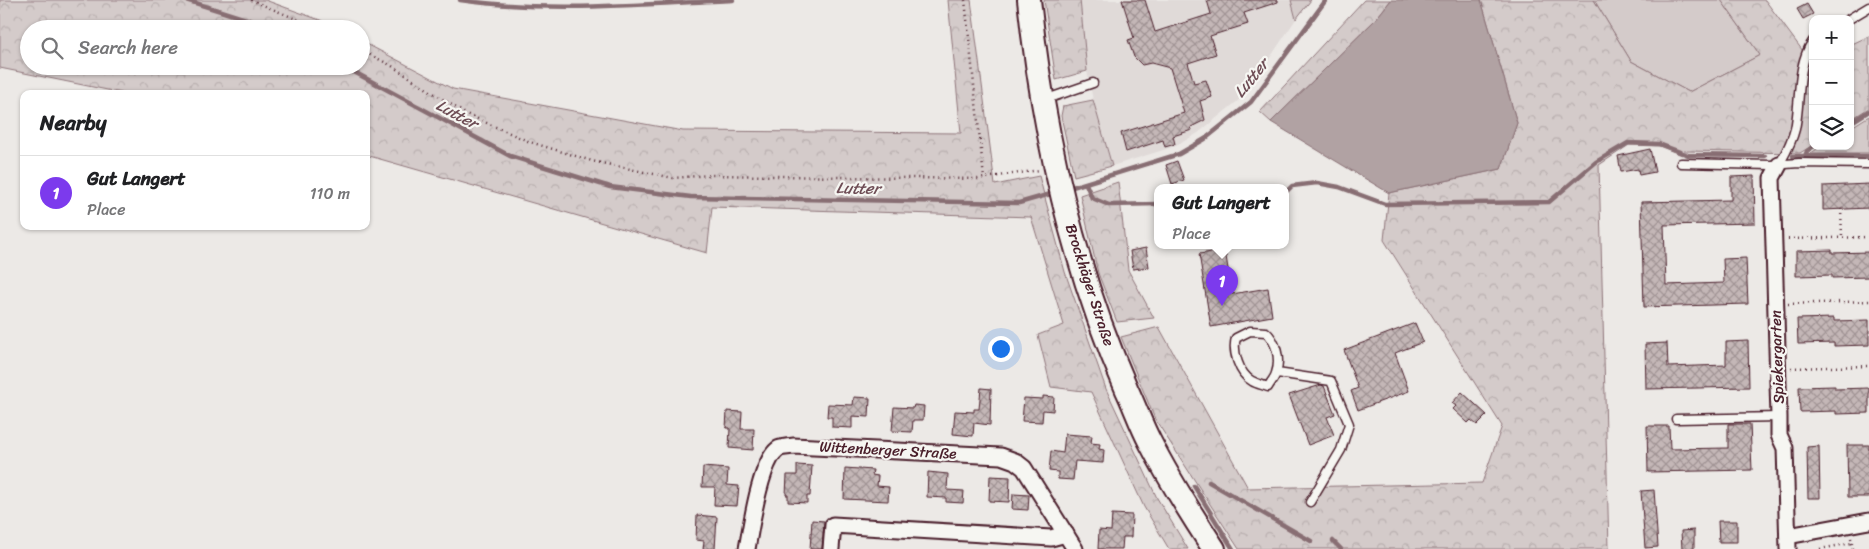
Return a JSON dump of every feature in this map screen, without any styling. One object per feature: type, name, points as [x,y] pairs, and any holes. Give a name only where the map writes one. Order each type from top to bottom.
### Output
[{"type":"main road","name":"Brockhäger Straße","points":[[1029,0],[1042,101],[1056,167],[1069,224],[1104,333],[1150,441],[1197,524],[1214,549]]},
{"type":"street","name":"Spiekergarten","points":[[1779,165],[1772,178],[1779,435],[1785,448],[1788,542]]},
{"type":"street","name":"Wittenberger Straße","points":[[747,549],[752,517],[767,462],[779,448],[793,446],[1001,456],[1015,461],[1024,468],[1075,549]]},
{"type":"street","points":[[1788,542],[1869,521]]},
{"type":"street","points":[[831,549],[832,525],[1051,538],[1066,534]]},
{"type":"lane","points":[[1854,16],[1869,7]]},
{"type":"lane","points":[[1779,165],[1795,130],[1805,55],[1809,48]]},
{"type":"lane","points":[[1042,101],[1093,83]]},
{"type":"lane","points":[[1680,163],[1869,164]]},
{"type":"lane","points":[[1250,331],[1266,332],[1272,338],[1277,352],[1277,373],[1268,387],[1250,380],[1237,361],[1233,347],[1236,338],[1250,331]]},
{"type":"lane","points":[[1277,373],[1331,381],[1348,424],[1342,450],[1310,502]]},
{"type":"lane","points":[[1676,420],[1779,417]]},
{"type":"path","points":[[251,0],[299,20]]},
{"type":"path","points":[[965,0],[984,178]]},
{"type":"path","points":[[370,55],[392,66],[464,113],[530,142],[592,161],[673,178],[710,175],[925,179],[984,178],[1015,175],[1056,167]]},
{"type":"path","points":[[1841,209],[1842,237]]},
{"type":"path","points":[[1774,239],[1869,236]]},
{"type":"path","points":[[1776,304],[1869,302]]},
{"type":"path","points":[[1777,369],[1869,366]]},
{"type":"path","points":[[1820,549],[1852,543]]},
{"type":"shaded area","points":[[1080,0],[1291,0],[1296,19],[1245,95],[1198,133],[1176,146],[1112,166],[1093,100],[1087,71]]},
{"type":"shaded area","points":[[1391,0],[1481,0],[1517,123],[1501,169],[1389,193],[1271,122],[1375,20]]},
{"type":"green space","points":[[0,0],[265,0],[320,20],[20,20],[20,72],[0,68]]},
{"type":"green space","points":[[948,0],[971,0],[995,185],[1039,176],[1065,272],[1106,389],[1157,498],[1188,549],[1169,549],[1144,507],[1091,392],[1051,387],[1038,335],[1064,325],[1031,217],[712,207],[707,253],[370,156],[370,90],[107,90],[34,75],[370,75],[370,46],[453,89],[683,131],[961,133]]},
{"type":"green space","points":[[1044,0],[1080,0],[1087,71],[1056,80]]},
{"type":"green space","points":[[1291,0],[1311,0],[1296,19]]},
{"type":"green space","points":[[1364,0],[1391,0],[1375,20],[1271,122],[1260,112]]},
{"type":"green space","points":[[1481,0],[1594,0],[1631,61],[1689,92],[1760,55],[1721,0],[1765,0],[1809,59],[1809,147],[1800,153],[1684,151],[1682,155],[1659,146],[1629,145],[1599,165],[1609,549],[1239,549],[1155,419],[1121,337],[1159,327],[1248,488],[1482,483],[1502,426],[1384,240],[1389,193],[1501,169],[1517,123]]},
{"type":"green space","points":[[1594,0],[1721,0],[1760,55],[1689,92],[1631,61]]},
{"type":"green space","points":[[1869,36],[1869,108],[1854,117],[1854,60],[1854,43]]},
{"type":"green space","points":[[1093,100],[1112,166],[1074,176],[1061,116],[1063,106]]},
{"type":"green space","points":[[1869,116],[1869,153],[1811,153],[1816,150],[1854,150],[1854,125]]},
{"type":"green space","points":[[1118,182],[1128,270],[1154,318],[1117,322],[1098,273],[1080,195]]},
{"type":"building","points":[[1122,0],[1145,0],[1155,32],[1211,14],[1207,0],[1278,0],[1278,2],[1244,13],[1248,24],[1210,36],[1216,54],[1188,63],[1194,83],[1206,80],[1212,97],[1200,101],[1205,120],[1191,127],[1192,130],[1173,136],[1175,144],[1165,147],[1163,140],[1126,152],[1121,133],[1184,113],[1170,68],[1151,63],[1142,65],[1134,57],[1128,40],[1134,38]]},
{"type":"building","points":[[1807,4],[1813,14],[1803,19],[1797,9]]},
{"type":"building","points":[[1650,149],[1655,172],[1639,175],[1638,169],[1621,172],[1618,156]]},
{"type":"building","points":[[1177,161],[1184,180],[1172,184],[1166,165]]},
{"type":"building","points":[[1754,176],[1755,223],[1664,225],[1666,285],[1724,283],[1723,259],[1746,258],[1748,304],[1644,307],[1641,202],[1731,200],[1731,177]]},
{"type":"building","points":[[1869,184],[1869,208],[1823,210],[1823,186]]},
{"type":"building","points":[[1146,248],[1149,267],[1133,269],[1130,251]]},
{"type":"building","points":[[1225,250],[1232,294],[1268,288],[1272,316],[1211,327],[1199,254]]},
{"type":"building","points":[[1832,250],[1832,253],[1869,252],[1869,277],[1832,278],[1832,275],[1796,276],[1796,251]]},
{"type":"building","points":[[1834,318],[1834,321],[1869,320],[1869,345],[1834,346],[1834,343],[1798,344],[1797,319]]},
{"type":"building","points":[[1415,323],[1423,342],[1395,353],[1409,391],[1358,410],[1351,391],[1358,388],[1344,350]]},
{"type":"building","points":[[1748,341],[1749,387],[1646,389],[1645,344],[1667,343],[1668,367],[1726,365],[1726,342]]},
{"type":"building","points":[[1321,385],[1324,386],[1335,414],[1327,417],[1334,435],[1308,445],[1289,395]]},
{"type":"building","points":[[1835,386],[1835,389],[1869,388],[1869,413],[1836,414],[1836,411],[1800,412],[1799,387]]},
{"type":"building","points":[[981,388],[991,389],[990,425],[974,423],[973,436],[953,434],[955,411],[974,412],[974,409],[979,409]]},
{"type":"building","points":[[1462,392],[1487,415],[1477,425],[1471,420],[1468,423],[1453,409],[1456,406],[1452,403]]},
{"type":"building","points":[[1043,396],[1054,397],[1053,411],[1043,410],[1042,422],[1022,421],[1024,398],[1043,399]]},
{"type":"building","points":[[854,397],[870,398],[869,417],[852,416],[852,428],[832,427],[832,417],[827,417],[828,404],[853,405]]},
{"type":"building","points":[[914,405],[924,406],[923,420],[913,420],[912,432],[892,431],[894,407],[913,408]]},
{"type":"building","points":[[727,411],[742,412],[741,429],[754,429],[753,450],[729,448],[730,428],[726,428]]},
{"type":"building","points":[[1728,424],[1750,424],[1752,470],[1648,472],[1647,426],[1669,426],[1670,449],[1728,448]]},
{"type":"building","points":[[1065,434],[1092,436],[1091,443],[1100,444],[1099,449],[1104,450],[1103,463],[1075,461],[1073,480],[1058,479],[1058,472],[1049,471],[1051,451],[1063,453]]},
{"type":"building","points":[[1847,445],[1869,445],[1869,497],[1848,497]]},
{"type":"building","points":[[1819,446],[1820,498],[1808,498],[1807,447]]},
{"type":"building","points":[[797,465],[812,466],[810,496],[807,496],[807,503],[788,502],[788,495],[786,495],[787,475],[797,475]]},
{"type":"building","points":[[703,467],[728,469],[727,485],[739,486],[737,506],[714,505],[715,487],[702,487]]},
{"type":"building","points":[[845,468],[873,470],[872,475],[878,476],[877,486],[889,487],[888,501],[844,499]]},
{"type":"building","points":[[928,472],[948,474],[947,490],[964,491],[963,503],[946,502],[946,498],[927,497]]},
{"type":"building","points":[[990,476],[1010,477],[1009,502],[989,501]]},
{"type":"building","points":[[1654,490],[1658,547],[1645,548],[1641,491]]},
{"type":"building","points":[[1013,494],[1029,495],[1028,510],[1012,509]]},
{"type":"building","points":[[1112,514],[1132,515],[1131,537],[1123,537],[1122,549],[1098,549],[1099,530],[1111,531]]},
{"type":"building","points":[[697,515],[717,517],[715,549],[703,549],[704,541],[696,540]]},
{"type":"building","points":[[812,520],[824,521],[822,549],[810,549]]},
{"type":"building","points":[[1718,521],[1737,521],[1737,542],[1719,542]]},
{"type":"building","points":[[1694,530],[1694,549],[1682,549],[1681,531]]},
{"type":"waterway","name":"Lutter","points":[[186,0],[249,20]]},
{"type":"waterway","points":[[460,0],[494,4],[562,7],[733,0]]},
{"type":"waterway","name":"Lutter","points":[[1066,189],[1179,154],[1205,139],[1251,102],[1326,0]]},
{"type":"waterway","name":"Lutter","points":[[360,75],[510,156],[610,187],[691,197],[1019,203],[1054,193]]},
{"type":"waterway","points":[[1854,120],[1869,111]]},
{"type":"waterway","points":[[1289,189],[1292,186],[1317,183],[1339,187],[1385,204],[1549,202],[1596,162],[1628,143],[1659,144],[1688,155],[1765,156]]},
{"type":"waterway","points":[[1805,156],[1809,150]]},
{"type":"waterway","points":[[1793,156],[1869,156]]},
{"type":"waterway","points":[[1086,184],[1092,198],[1109,205],[1154,204]]},
{"type":"waterway","points":[[1209,482],[1311,541]]},
{"type":"waterway","points":[[1194,486],[1233,549]]},
{"type":"waterway","points":[[1333,541],[1341,549]]},
{"type":"place","name":"Gut Langert","points":[[1222,306]]}]
